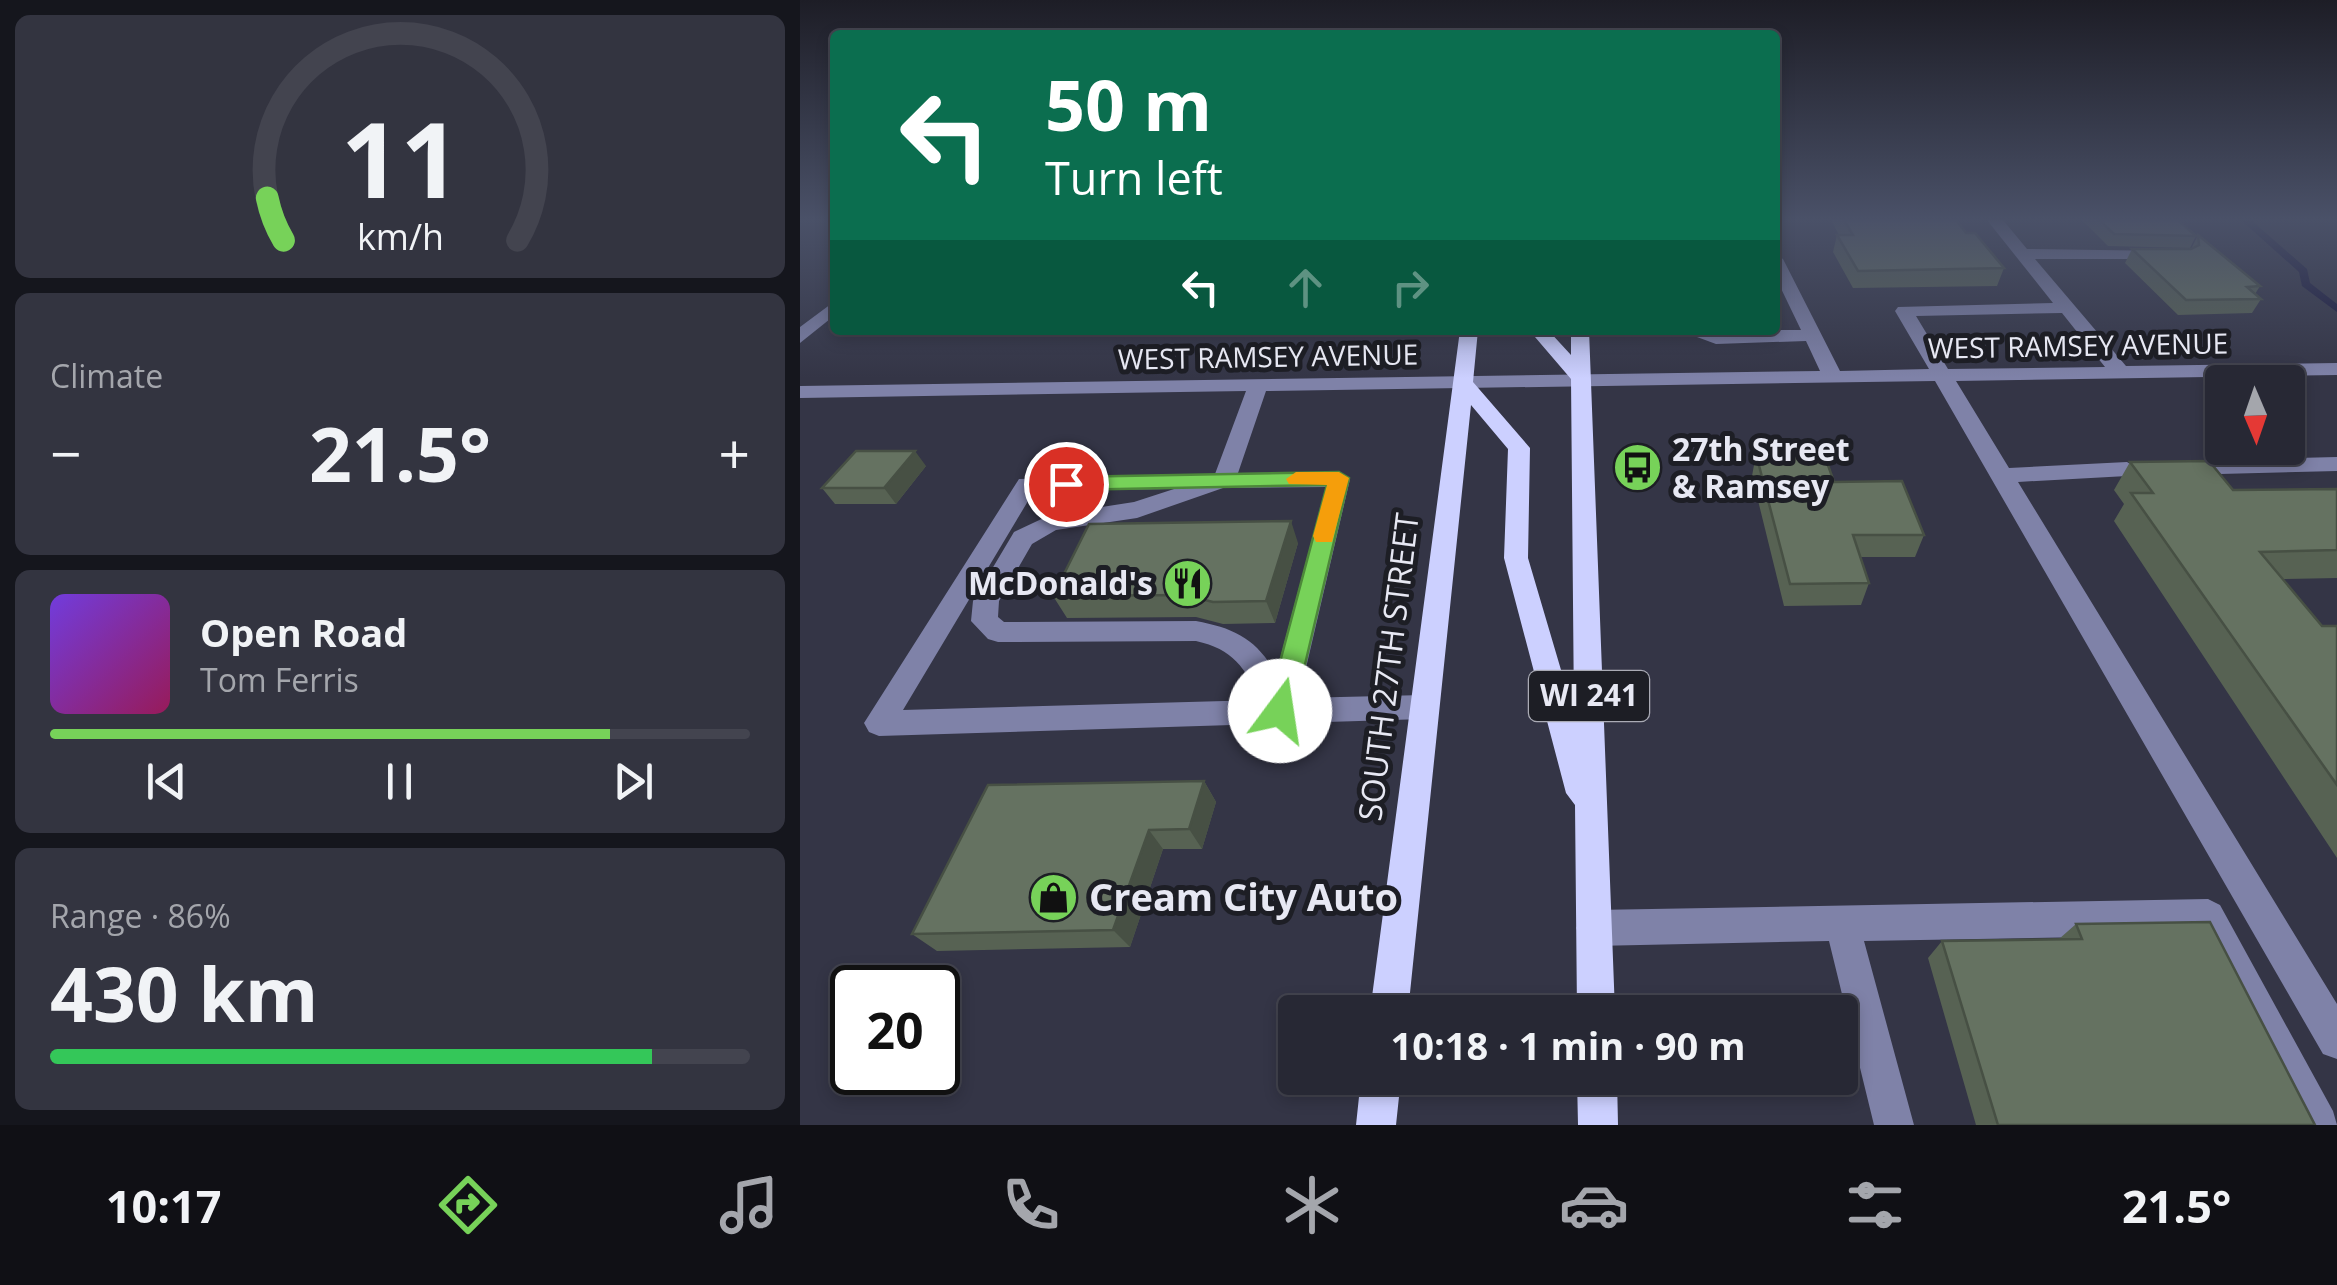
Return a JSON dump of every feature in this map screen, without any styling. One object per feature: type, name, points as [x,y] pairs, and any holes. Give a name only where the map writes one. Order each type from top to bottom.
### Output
[{"type":"main road","name":"SOUTH 27TH STREET","points":[[1391,995],[1468,335]]},
{"type":"main road","points":[[1542,335],[1583,380]]},
{"type":"main road","name":"WI 241","points":[[1580,335],[1596,995]]},
{"type":"main road","points":[[1462,382],[1519,448],[1516,558],[1592,827]]},
{"type":"main road","points":[[1376,1125],[1380,1095]]},
{"type":"main road","points":[[1597,1095],[1598,1125]]},
{"type":"street","points":[[1782,272],[1833,377]]},
{"type":"street","points":[[2036,272],[2121,373]]},
{"type":"street","points":[[2066,308],[1904,311],[2337,1040]]},
{"type":"street","points":[[800,337],[830,310]]},
{"type":"street","points":[[1705,335],[1813,335]]},
{"type":"street","points":[[2328,370],[2337,386]]},
{"type":"street","name":"WEST RAMSEY AVENUE","points":[[800,392],[2328,370]]},
{"type":"street","points":[[1224,480],[1258,385]]},
{"type":"street","points":[[2164,468],[2337,464]]},
{"type":"street","points":[[2001,476],[2126,470]]},
{"type":"street","points":[[1280,711],[1339,478],[1027,484],[880,723],[1424,707]]},
{"type":"street","points":[[1224,480],[1138,510],[1050,523],[1023,538],[986,601],[984,621],[998,632],[1196,631],[1227,635],[1248,649],[1280,711]]},
{"type":"street","points":[[1594,928],[2208,918],[2319,1125]]},
{"type":"street","points":[[1842,923],[1894,1125]]},
{"type":"building","points":[[2157,272],[2244,272],[2260,286],[2247,287],[2261,299],[2186,300]]},
{"type":"building","points":[[856,451],[915,451],[884,488],[822,488]]},
{"type":"building","points":[[1756,454],[1824,454],[1834,482],[1902,481],[1924,535],[1853,535],[1869,583],[1790,584]]},
{"type":"building","points":[[2205,461],[2233,490],[2337,489],[2337,550],[2260,552],[2322,626],[2337,626],[2337,785],[2131,493],[2153,493],[2130,462]]},
{"type":"building","name":"McDonald's","points":[[1291,521],[1266,601],[1213,602],[1185,595],[1053,596],[1089,524]]},
{"type":"building","name":"Cream City Auto","points":[[1204,781],[1189,829],[1149,830],[1113,930],[912,934],[988,785]]},
{"type":"building","points":[[2210,922],[2315,1125],[1998,1125],[1942,941],[2082,939],[2076,924]]},
{"type":"waterway","points":[[2304,272],[2305,284],[2337,309]]},
{"type":"slow traffic","points":[[1296,479],[1339,478],[1324,536]]},
{"type":"place","name":"27th Street & Ramsey","points":[[1637,468]]},
{"type":"place","name":"McDonald's","points":[[1188,584]]},
{"type":"place","name":"Cream City Auto","points":[[1054,898]]},
{"type":"route","points":[[1066,484],[1339,478],[1280,711]]}]
